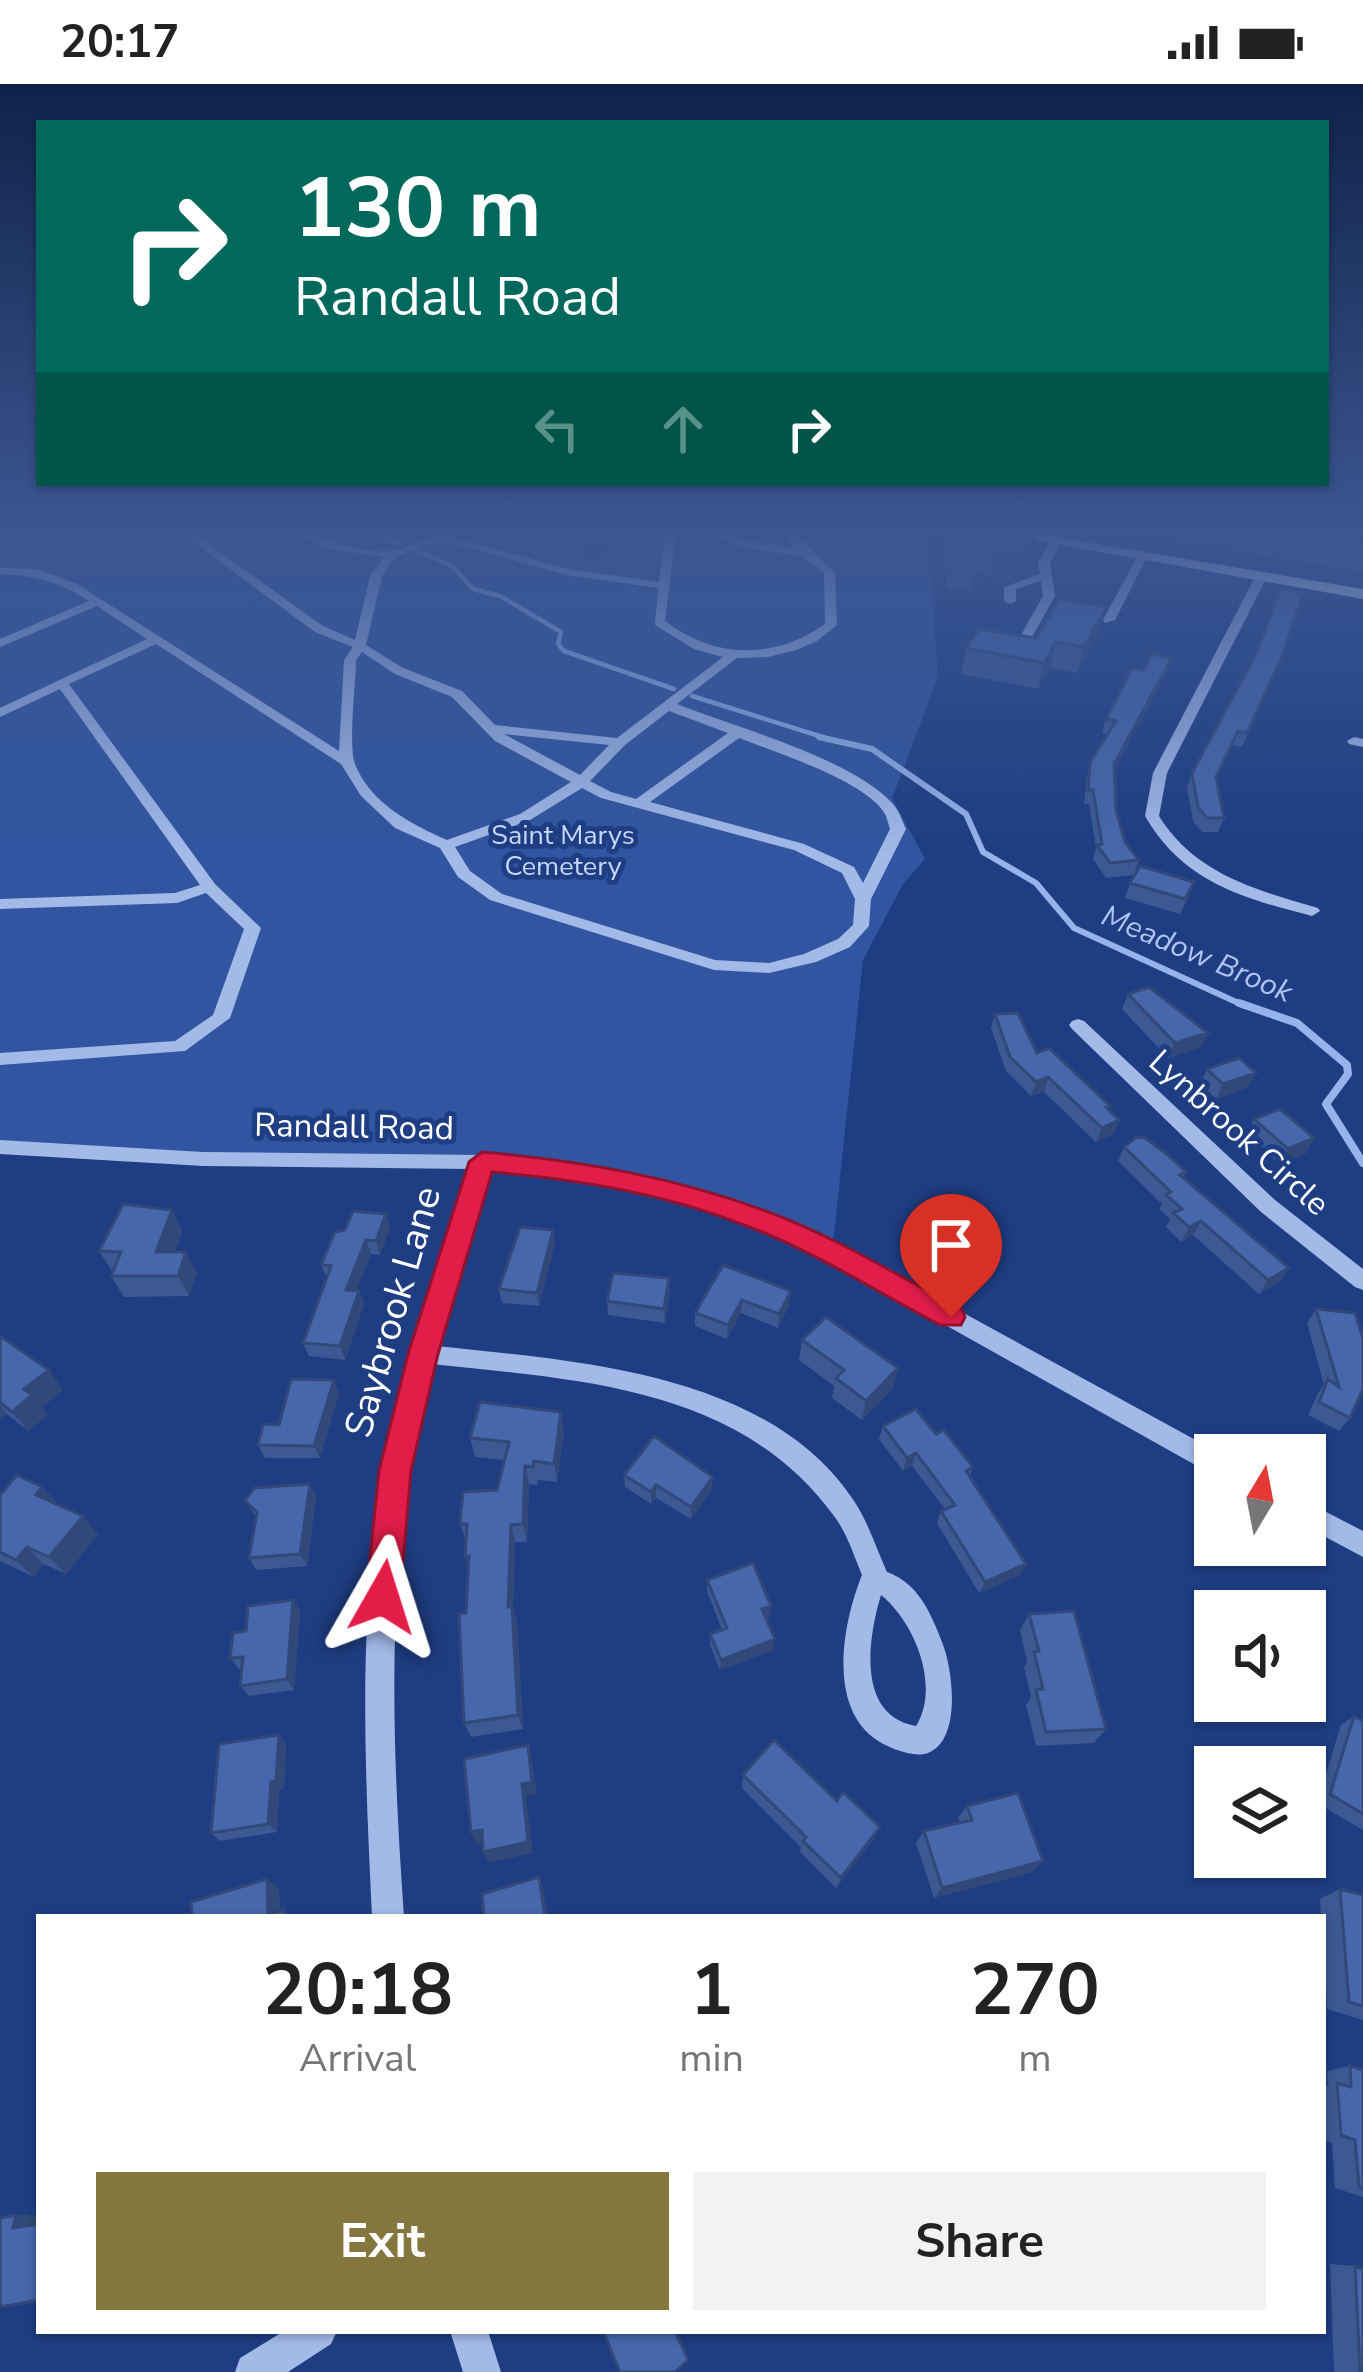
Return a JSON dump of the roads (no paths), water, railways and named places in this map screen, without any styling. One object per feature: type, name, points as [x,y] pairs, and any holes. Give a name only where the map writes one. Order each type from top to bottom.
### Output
[{"type":"street","points":[[0,713],[158,639],[346,760],[366,793],[400,825],[446,845],[464,874],[496,898],[714,965],[769,968],[844,943],[861,926],[863,899],[898,829],[890,809],[868,789],[812,761],[669,706]]},
{"type":"street","points":[[344,639],[399,671],[457,694],[491,729],[581,782],[799,847],[848,870],[863,899]]},
{"type":"street","points":[[346,760],[350,660],[362,639]]},
{"type":"street","points":[[686,639],[733,655],[783,652],[813,639]]},
{"type":"street","points":[[985,648],[1000,651],[1022,645],[1025,639]]},
{"type":"street","points":[[1229,639],[1160,773],[1152,816],[1176,853],[1208,875],[1312,911]]},
{"type":"street","points":[[446,845],[525,817],[581,782],[620,742],[733,655]]},
{"type":"street","points":[[0,1059],[179,1047],[221,1018],[253,928],[209,887],[62,683]]},
{"type":"street","points":[[491,729],[620,742]]},
{"type":"street","points":[[639,803],[737,733]]},
{"type":"street","points":[[0,904],[177,898],[209,887]]},
{"type":"street","name":"Lynbrook Circle","points":[[1078,1025],[1268,1206],[1363,1282]]},
{"type":"street","name":"Randall Road","points":[[0,1147],[202,1159],[482,1162],[585,1171],[683,1193],[766,1222],[875,1275],[1194,1451]]},
{"type":"street","name":"Saybrook Lane","points":[[388,1914],[377,1735],[379,1640],[395,1471],[423,1354],[482,1162]]},
{"type":"street","points":[[423,1354],[583,1372],[686,1394],[736,1413],[798,1456],[854,1520],[877,1579],[904,1593],[918,1617],[943,1705],[933,1733],[923,1742],[890,1734],[869,1714],[856,1672],[861,1608],[877,1579]]},
{"type":"street","points":[[1326,1525],[1363,1545]]},
{"type":"street","points":[[254,2372],[313,2334]]},
{"type":"street","points":[[470,2334],[482,2372]]},
{"type":"waterway","name":"Meadow Brook","points":[[559,639],[564,651],[674,689]]},
{"type":"waterway","name":"Meadow Brook","points":[[692,696],[831,740]]},
{"type":"waterway","name":"Meadow Brook","points":[[819,737],[831,740]]},
{"type":"waterway","name":"Meadow Brook","points":[[831,740],[872,749],[966,814],[983,852],[1036,883],[1074,928],[1245,1006]]},
{"type":"waterway","name":"Meadow Brook","points":[[1239,1003],[1297,1023],[1347,1065],[1348,1074],[1326,1104],[1363,1163]]},
{"type":"park label","name":"Saint Marys Cemetery","points":[[563,850]]}]
